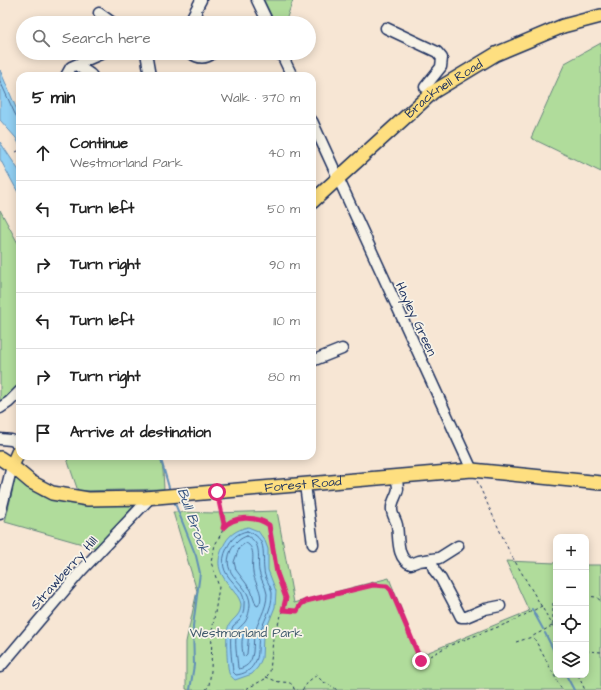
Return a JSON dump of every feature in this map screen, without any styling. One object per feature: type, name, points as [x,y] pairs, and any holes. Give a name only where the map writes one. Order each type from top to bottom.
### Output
[{"type":"main road","name":"Bracknell Road","points":[[316,198],[433,92],[496,54],[563,26],[601,16]]},
{"type":"main road","points":[[12,466],[16,457]]},
{"type":"main road","name":"Forest Road","points":[[0,458],[31,482],[52,493],[60,496],[88,499],[150,498],[472,470],[601,483]]},
{"type":"street","points":[[193,16],[202,0]]},
{"type":"street","points":[[257,0],[265,16]]},
{"type":"street","points":[[196,11],[197,16]]},
{"type":"street","points":[[99,13],[103,16]]},
{"type":"street","points":[[386,28],[437,52],[442,58],[441,67],[425,87]]},
{"type":"street","points":[[68,72],[71,68],[88,60]]},
{"type":"street","points":[[147,60],[149,72]]},
{"type":"street","points":[[284,60],[290,72]]},
{"type":"street","points":[[77,65],[82,70],[87,72]]},
{"type":"street","name":"Hayley Green","points":[[316,130],[472,470]]},
{"type":"street","points":[[316,359],[342,349]]},
{"type":"street","points":[[0,408],[16,395]]},
{"type":"street","points":[[1,439],[16,436]]},
{"type":"street","points":[[1,439],[16,442]]},
{"type":"street","points":[[0,514],[12,466]]},
{"type":"street","points":[[396,477],[398,491],[392,504],[392,510],[397,525],[398,542],[402,555],[407,563],[411,564],[419,561],[431,560],[446,555],[458,546]]},
{"type":"street","points":[[305,485],[313,544]]},
{"type":"street","name":"Strawberry Hill","points":[[0,667],[80,572],[150,498]]},
{"type":"street","points":[[431,560],[434,570],[441,579],[458,613],[462,617],[466,617],[485,609],[500,606]]},
{"type":"path","points":[[472,470],[510,553],[553,626],[533,636],[516,642]]},
{"type":"path","points":[[217,492],[224,524],[223,528]]},
{"type":"path","points":[[206,690],[209,685],[211,672],[212,632],[219,587],[211,562],[216,545],[223,528],[227,523],[247,518],[261,520],[269,525],[277,573],[286,598],[273,639],[270,672],[266,677],[244,690]]},
{"type":"path","points":[[283,610],[297,611],[301,604],[306,601],[373,585],[387,586],[391,590],[421,661],[448,646],[511,622],[542,606]]},
{"type":"path","points":[[589,596],[596,597],[601,601]]},
{"type":"path","points":[[533,636],[562,690]]},
{"type":"path","points":[[589,651],[601,652]]},
{"type":"path","points":[[316,673],[320,681],[337,690]]},
{"type":"path","points":[[302,690],[310,680],[317,675]]},
{"type":"path","points":[[266,677],[277,682],[290,682],[294,688],[298,690]]},
{"type":"path","points":[[579,678],[585,690]]},
{"type":"green space","points":[[264,0],[293,0],[287,16],[272,16]]},
{"type":"green space","points":[[601,43],[601,172],[531,138],[565,63]]},
{"type":"green space","points":[[0,210],[16,240],[16,399],[0,412]]},
{"type":"green space","points":[[67,460],[161,460],[164,489],[78,491]]},
{"type":"green space","points":[[16,476],[41,496],[57,501],[133,506],[100,549],[5,522]]},
{"type":"green space","name":"Westmorland Park","points":[[277,511],[294,603],[389,578],[419,656],[529,611],[506,561],[553,563],[553,678],[589,678],[589,565],[601,565],[601,690],[186,689],[186,642],[197,591],[173,512],[216,513]]},
{"type":"water","points":[[0,70],[16,108],[16,138],[0,120]]},
{"type":"water","points":[[0,142],[16,166],[16,189],[0,159]]},
{"type":"water","points":[[248,527],[258,531],[265,541],[268,549],[268,570],[276,591],[275,607],[263,637],[262,658],[258,667],[252,674],[235,680],[229,674],[228,669],[227,634],[229,625],[239,614],[241,604],[238,597],[223,577],[219,567],[219,561],[223,547],[230,536],[236,531]]},
{"type":"waterway","name":"Bull Brook","points":[[161,460],[170,491]]},
{"type":"waterway","name":"Bull Brook","points":[[174,501],[196,556],[200,573],[193,626],[194,665],[190,690]]},
{"type":"waterway","points":[[532,609],[543,629]]},
{"type":"waterway","points":[[545,633],[553,649]]},
{"type":"waterway","points":[[568,678],[574,690]]},
{"type":"route","points":[[217,492],[224,524],[223,528],[227,523],[247,518],[261,520],[269,525],[277,573],[286,598],[283,610],[297,611],[301,604],[306,601],[373,585],[387,586],[391,590],[421,661]]}]
